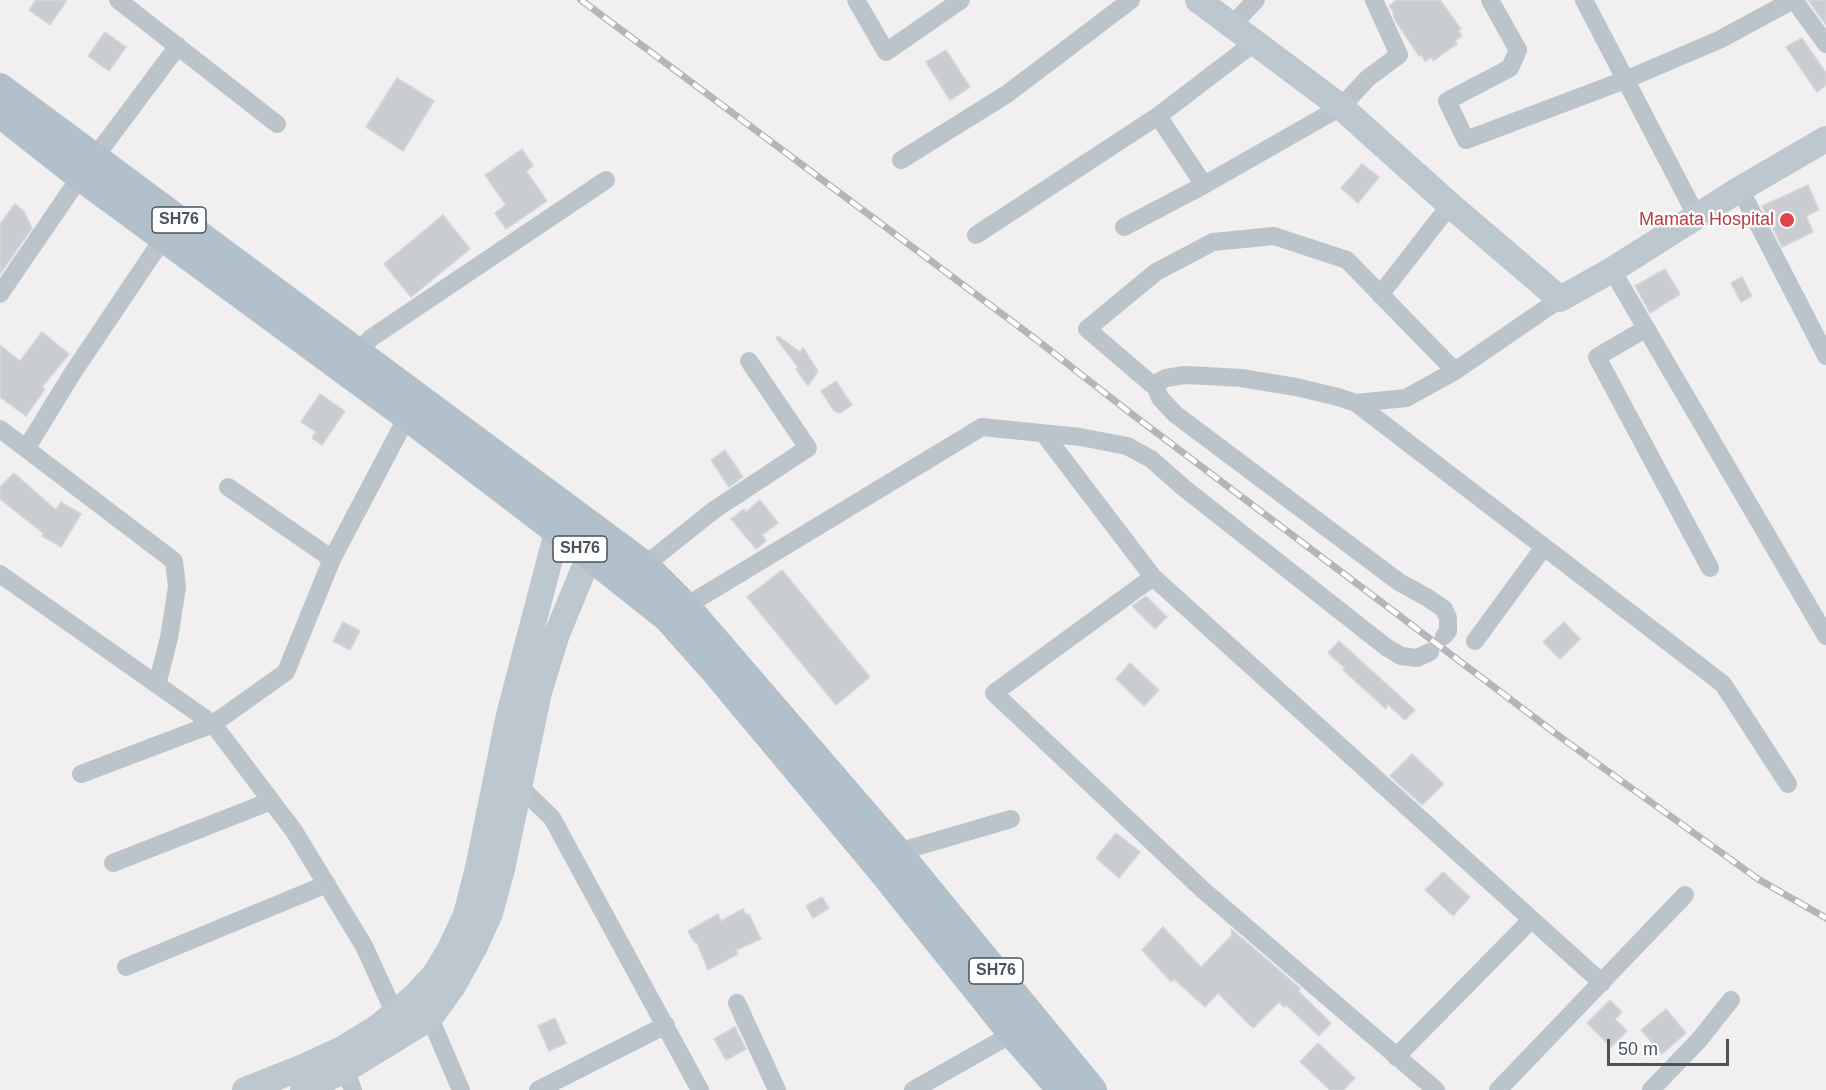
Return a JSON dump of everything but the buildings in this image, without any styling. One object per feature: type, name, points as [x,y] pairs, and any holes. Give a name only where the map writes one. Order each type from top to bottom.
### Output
[{"type":"main road","points":[[1198,0],[1341,107],[1450,205],[1560,299],[1612,270],[1740,189],[1826,139]]},
{"type":"main road","name":"SH76","points":[[0,87],[164,237],[407,417],[595,543],[716,672],[879,868],[1012,1034],[1061,1090]]},
{"type":"main road","name":"SH76","points":[[0,114],[88,167],[357,353],[563,520]]},
{"type":"main road","points":[[245,1090],[342,1049],[395,1014],[435,974],[449,951],[466,915],[478,868],[509,715],[563,520]]},
{"type":"main road","points":[[303,1090],[349,1080],[430,1018],[453,986],[474,948],[490,913],[502,869],[539,692],[557,633],[595,543]]},
{"type":"main road","name":"SH76","points":[[595,543],[645,565],[686,606],[898,852],[1093,1090]]},
{"type":"street","points":[[118,0],[277,124]]},
{"type":"street","points":[[856,0],[886,52],[961,0]]},
{"type":"street","points":[[901,160],[1007,94],[1131,0]]},
{"type":"street","points":[[1232,25],[1256,0]]},
{"type":"street","points":[[1124,227],[1204,185],[1341,107],[1368,78],[1399,56],[1374,0]]},
{"type":"street","points":[[1490,0],[1518,50],[1510,68],[1447,101],[1467,140],[1625,80],[1719,40],[1793,0],[1826,44]]},
{"type":"street","points":[[1584,0],[1697,217]]},
{"type":"street","points":[[976,235],[1158,116],[1255,42]]},
{"type":"street","points":[[0,294],[88,167],[178,46]]},
{"type":"street","points":[[1158,116],[1204,185]]},
{"type":"street","points":[[357,353],[371,338],[606,180]]},
{"type":"street","points":[[1740,189],[1826,356]]},
{"type":"street","points":[[1380,295],[1450,205]]},
{"type":"street","points":[[1444,636],[1448,632],[1448,618],[1444,609],[1399,582],[1175,414],[1160,398],[1156,388],[1087,329],[1156,272],[1212,242],[1274,236],[1347,260],[1455,371]]},
{"type":"street","points":[[26,449],[72,374],[164,237]]},
{"type":"street","points":[[1612,270],[1826,636]]},
{"type":"street","points":[[1356,403],[1406,398],[1455,371],[1560,299]]},
{"type":"street","points":[[1646,329],[1597,357],[1710,568]]},
{"type":"street","points":[[645,565],[714,510],[808,448],[749,361]]},
{"type":"street","points":[[1156,388],[1160,381],[1166,378],[1184,375],[1241,378],[1327,394],[1356,403],[1723,684],[1788,784]]},
{"type":"street","points":[[81,774],[213,724],[286,672],[332,559],[407,417]]},
{"type":"street","points":[[686,606],[982,427],[1080,437],[1127,446],[1150,459],[1184,489],[1386,647],[1401,656],[1417,658],[1430,652]]},
{"type":"street","points":[[0,429],[174,561],[177,587],[169,638],[157,685]]},
{"type":"street","points":[[1044,434],[1152,577],[1602,983]]},
{"type":"street","points":[[228,487],[332,559]]},
{"type":"street","points":[[1475,641],[1544,547]]},
{"type":"street","points":[[0,574],[213,724],[294,831],[364,946],[395,1014]]},
{"type":"street","points":[[1152,577],[994,693],[1203,890],[1437,1090]]},
{"type":"street","points":[[519,786],[552,818],[700,1090]]},
{"type":"street","points":[[113,863],[271,801]]},
{"type":"street","points":[[898,852],[1011,819]]},
{"type":"street","points":[[126,967],[327,884]]},
{"type":"street","points":[[1498,1090],[1685,895]]},
{"type":"street","points":[[1396,1057],[1532,920]]},
{"type":"street","points":[[414,997],[430,1018],[461,1090]]},
{"type":"street","points":[[1652,1090],[1699,1040],[1731,1000]]},
{"type":"street","points":[[737,1003],[777,1090]]},
{"type":"street","points":[[538,1090],[666,1025]]},
{"type":"street","points":[[913,1090],[1012,1034]]},
{"type":"railway","points":[[581,0],[1033,337],[1567,742],[1758,879],[1826,918]]},
{"type":"place","name":"Mamata Hospital","points":[[1787,220]]}]
